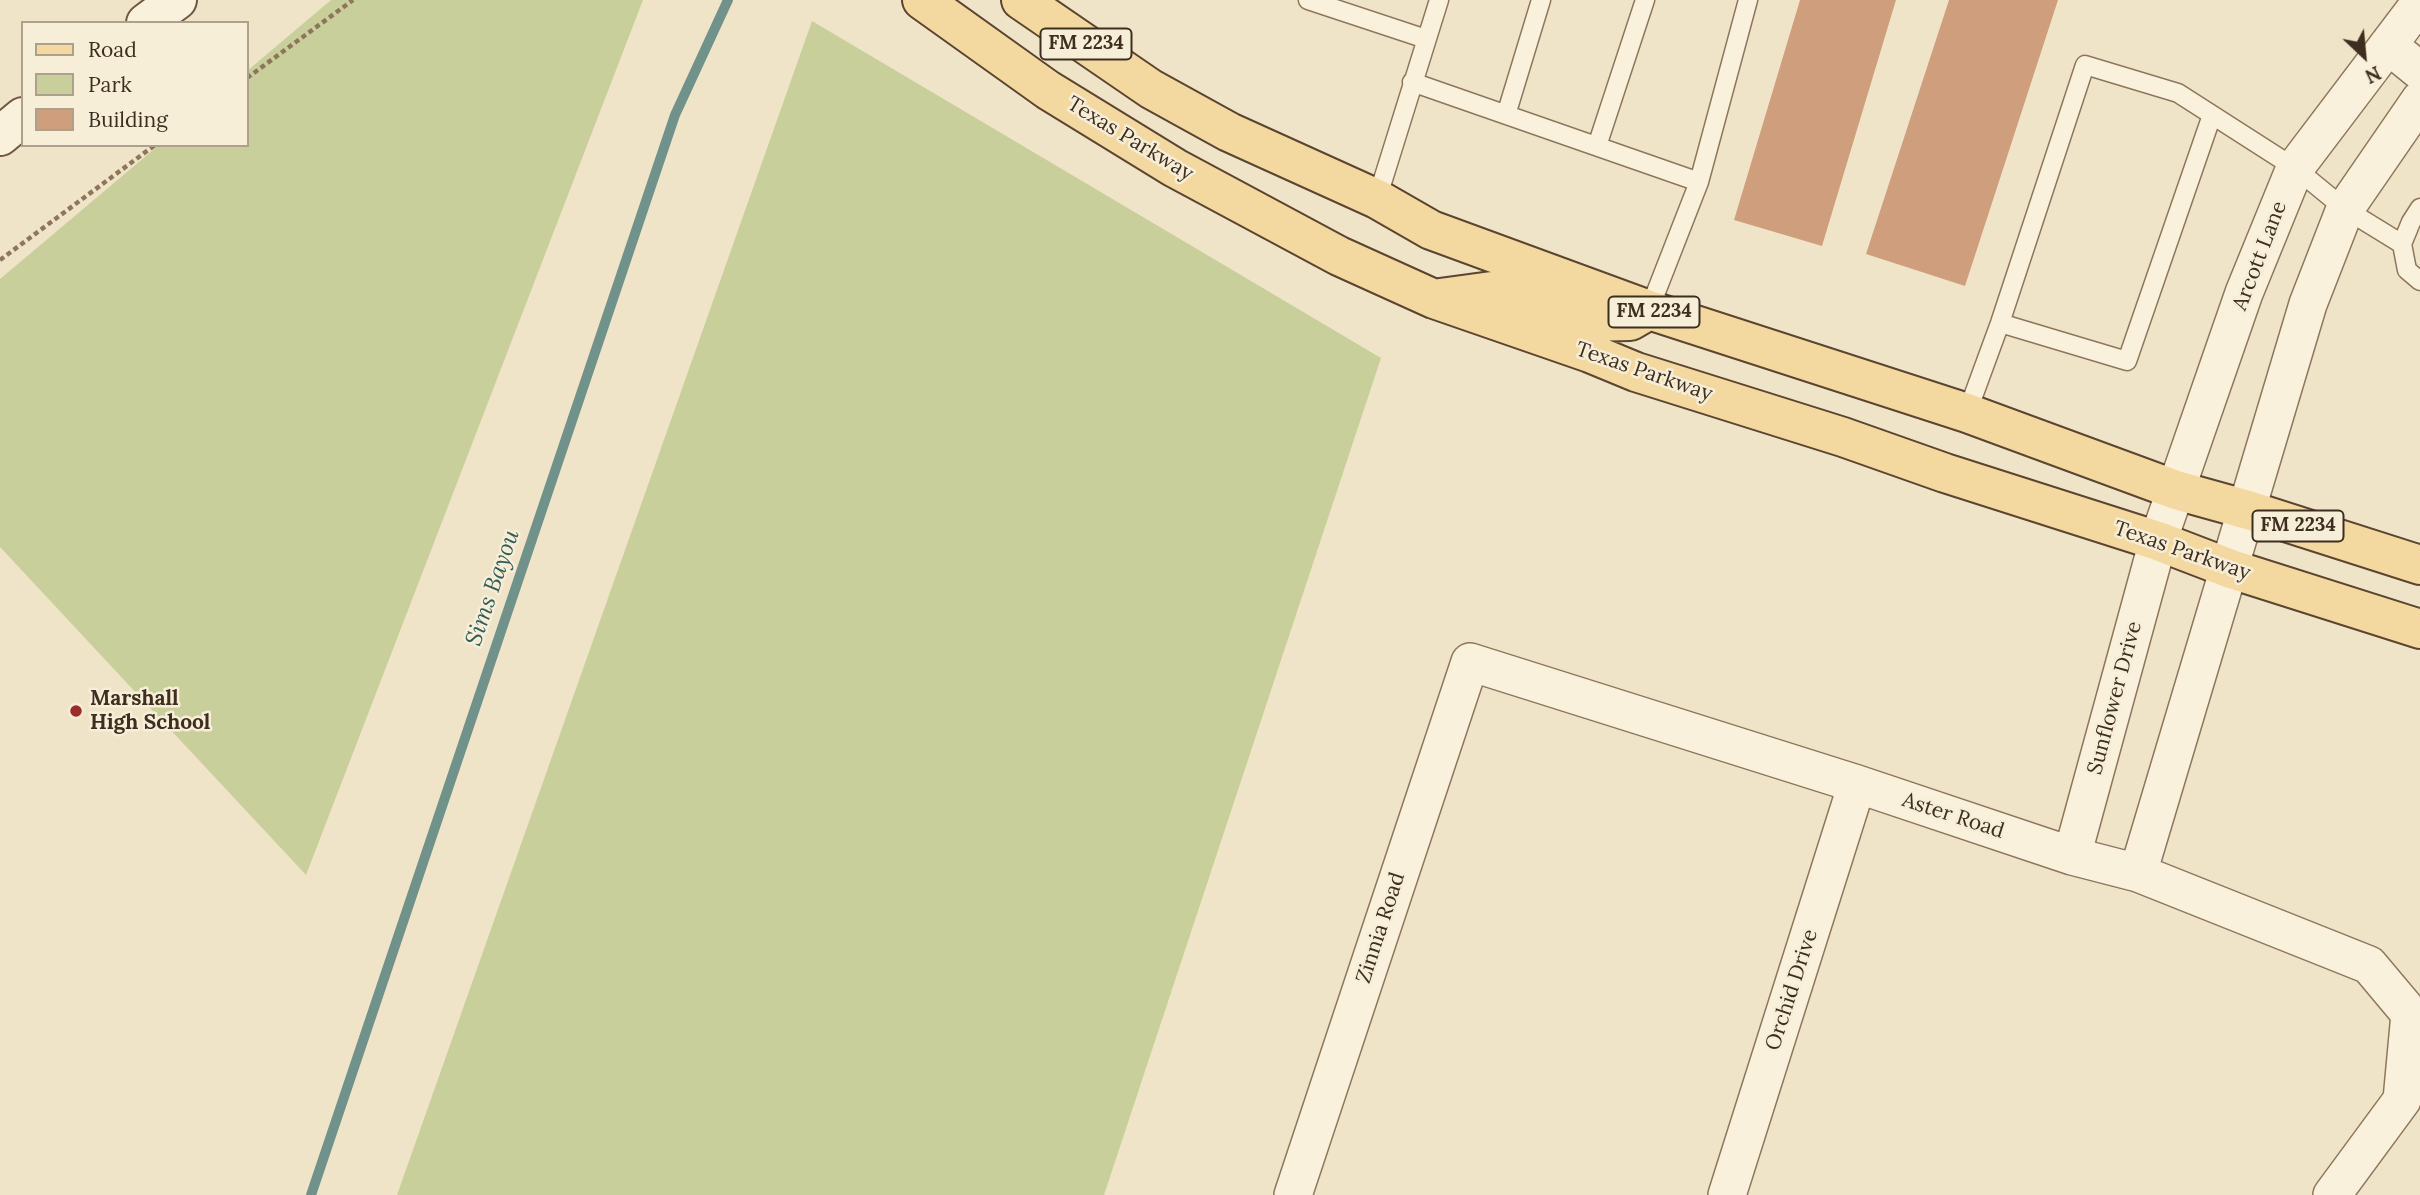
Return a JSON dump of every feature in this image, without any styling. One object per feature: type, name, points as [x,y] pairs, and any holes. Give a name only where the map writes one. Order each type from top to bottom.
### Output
[{"type":"main road","name":"Texas Parkway","points":[[922,0],[1048,90],[1175,168],[1339,256],[1434,299],[1636,372],[1843,437],[1945,473],[2158,541],[2231,569],[2420,629]]},
{"type":"main road","name":"FM 2234","points":[[1021,0],[1151,89],[1229,132],[1377,200],[1431,230],[1650,310],[1967,413],[2176,490],[2420,565]]},
{"type":"main road","points":[[1434,299],[1499,290],[1587,322],[1630,321],[1650,310]]},
{"type":"street","points":[[149,21],[177,0]]},
{"type":"street","name":"Arcott Lane","points":[[2158,541],[2244,293],[2295,168],[2420,3]]},
{"type":"street","points":[[2388,45],[2420,71]]},
{"type":"street","points":[[2138,873],[2308,304],[2345,209],[2420,100]]},
{"type":"street","points":[[0,136],[21,119]]},
{"type":"street","name":"Sunflower Drive","points":[[2072,856],[2158,541]]},
{"type":"street","name":"Aster Road","points":[[1470,662],[1857,784],[2072,856],[2138,873],[2369,965],[2410,1014],[2402,1100],[2332,1195]]},
{"type":"street","name":"Zinnia Road","points":[[1293,1195],[1470,662]]},
{"type":"street","name":"Orchid Drive","points":[[1727,1195],[1857,784]]},
{"type":"lane","points":[[1308,0],[1426,39]]},
{"type":"lane","points":[[1377,200],[1439,0]]},
{"type":"lane","points":[[1506,115],[1541,0]]},
{"type":"lane","points":[[1597,146],[1645,0]]},
{"type":"lane","points":[[1650,310],[1699,182],[1748,0]]},
{"type":"lane","points":[[1967,413],[2000,323],[2085,65],[2178,93],[2295,168],[2345,209],[2402,244]]},
{"type":"lane","points":[[1412,82],[1699,182]]},
{"type":"lane","points":[[2000,323],[2127,361],[2212,115]]},
{"type":"lane","points":[[2420,208],[2402,244],[2407,270],[2420,281]]},
{"type":"path","points":[[248,77],[353,0]]},
{"type":"path","points":[[0,260],[152,147]]},
{"type":"green space","points":[[331,0],[643,0],[306,875],[0,547],[0,279],[157,147],[248,147],[248,70]]},
{"type":"green space","points":[[812,21],[1381,358],[1104,1195],[397,1195]]},
{"type":"building","points":[[1800,0],[1896,0],[1822,246],[1734,220]]},
{"type":"building","points":[[1949,0],[2058,0],[1965,286],[1866,254]]},
{"type":"waterway","name":"Sims Bayou","points":[[311,1195],[675,115],[728,0]]},
{"type":"place","name":"Marshall High School","points":[[76,711]]}]
